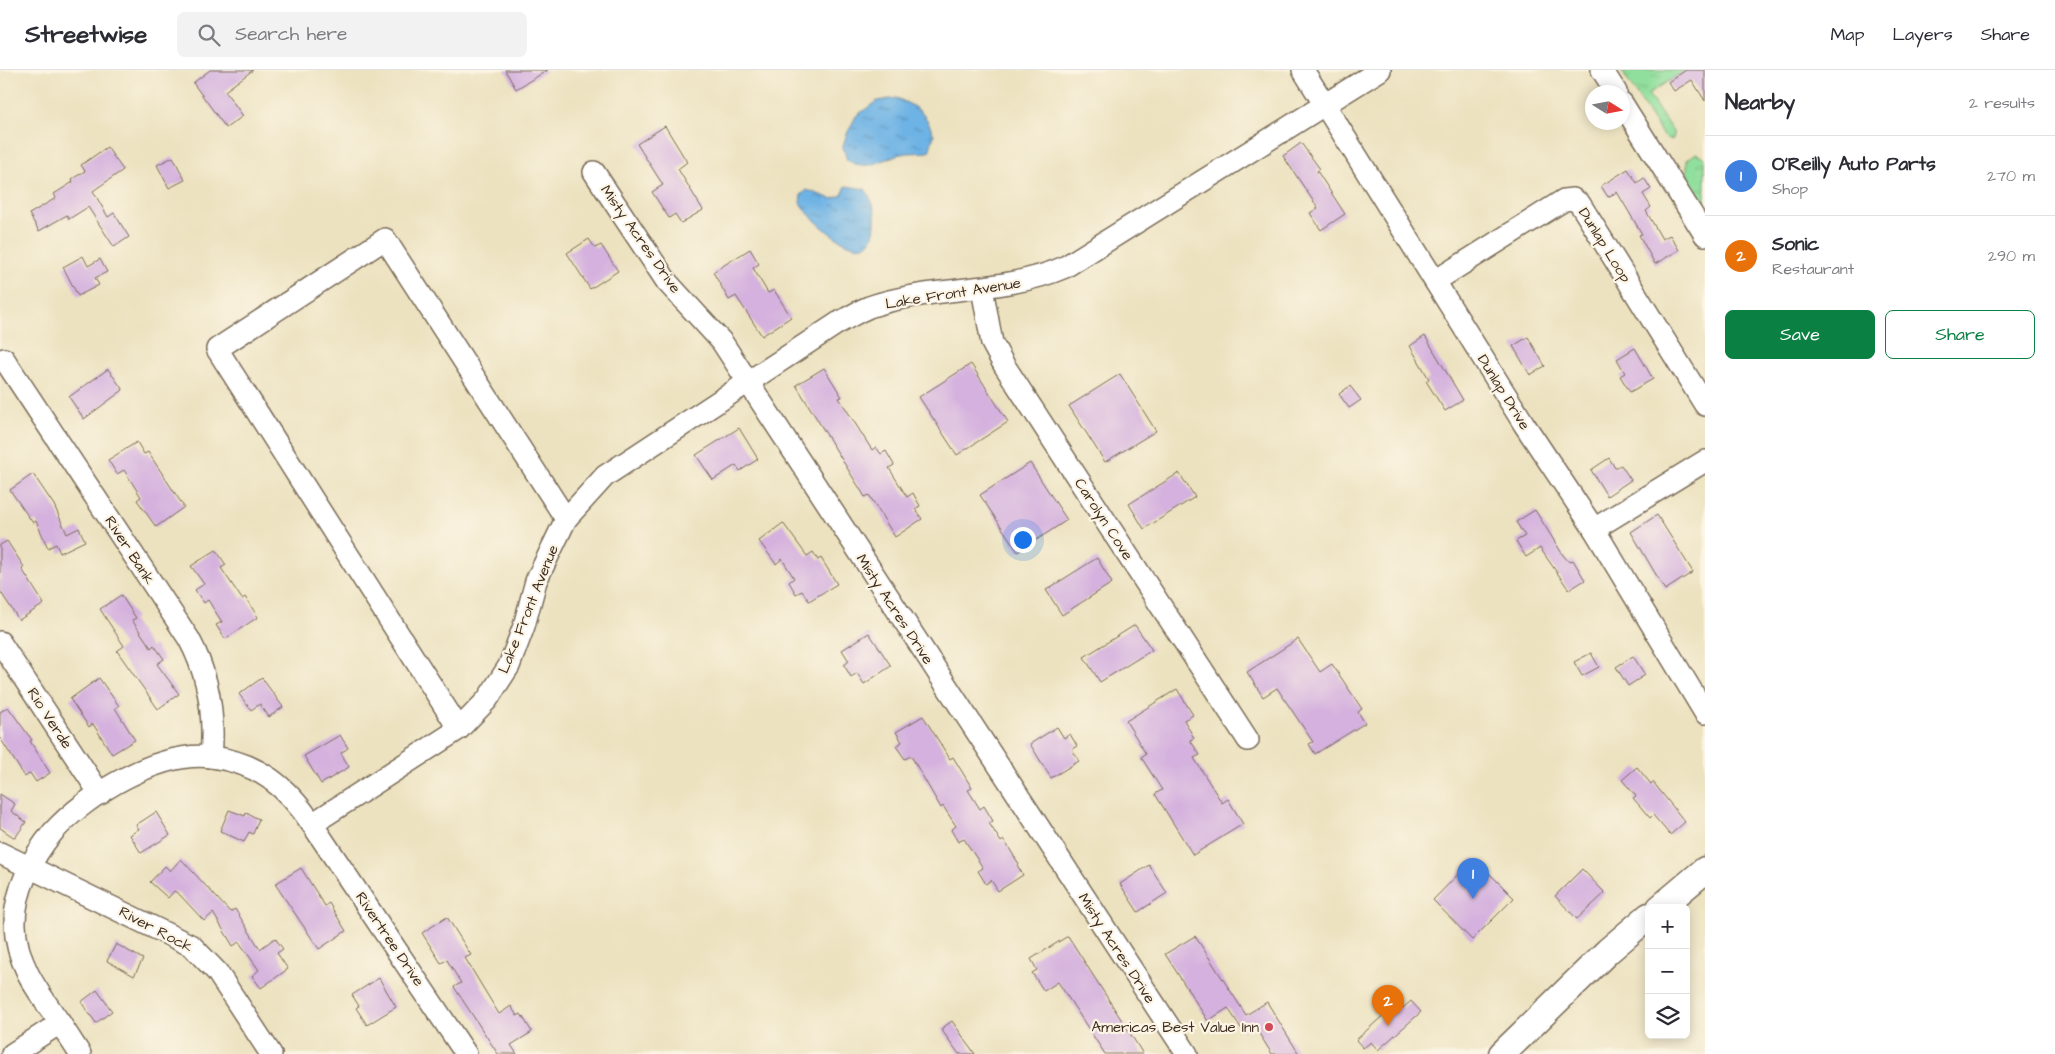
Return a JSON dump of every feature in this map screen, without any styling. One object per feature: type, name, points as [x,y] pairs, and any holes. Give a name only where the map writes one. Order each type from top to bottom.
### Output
[{"type":"main road","points":[[1665,904],[1705,870]]},
{"type":"main road","points":[[1502,1054],[1608,950],[1645,919]]},
{"type":"street","name":"Dunlap Drive","points":[[1303,70],[1524,424],[1594,529],[1705,713]]},
{"type":"street","name":"Lake Front Avenue","points":[[312,824],[459,729],[487,700],[509,666],[524,626],[536,580],[566,519],[605,476],[838,323],[868,308],[931,293],[1026,281],[1065,267],[1198,186],[1380,70]]},
{"type":"street","points":[[1602,70],[1612,85]]},
{"type":"street","points":[[1630,116],[1705,235]]},
{"type":"street","name":"Misty Acres Drive","points":[[594,172],[667,282],[722,342],[1187,1054]]},
{"type":"street","name":"Dunlap Loop","points":[[1435,282],[1564,200],[1573,199],[1580,204],[1705,405]]},
{"type":"street","points":[[459,729],[217,349],[385,239],[566,519]]},
{"type":"street","name":"Carolyn Cove","points":[[982,288],[992,343],[1004,365],[1248,740]]},
{"type":"street","name":"River Bank","points":[[4,359],[201,660],[211,704],[213,739],[211,757]]},
{"type":"street","points":[[1594,529],[1705,461]]},
{"type":"street","name":"Rio Verde","points":[[0,642],[100,794]]},
{"type":"street","points":[[80,1054],[32,983],[23,965],[15,925],[17,905],[30,867],[54,832],[100,794],[139,770],[159,763],[195,756],[211,757],[248,767],[285,788],[312,824]]},
{"type":"street","name":"Rivertree Drive","points":[[312,824],[466,1054]]},
{"type":"street","name":"River Rock","points":[[0,854],[192,946],[217,972],[271,1054]]},
{"type":"street","points":[[12,1054],[60,1023]]},
{"type":"green space","points":[[1621,70],[1686,70],[1648,94],[1673,132],[1672,140],[1663,136]]},
{"type":"green space","points":[[1696,153],[1705,158],[1705,206],[1687,177],[1687,160]]},
{"type":"water","points":[[897,98],[916,108],[927,121],[934,135],[929,152],[901,154],[868,165],[855,164],[847,160],[843,147],[856,116],[877,101]]},
{"type":"water","points":[[846,186],[865,189],[873,205],[875,222],[872,238],[865,245],[854,246],[829,233],[800,203],[801,195],[807,190],[832,199],[842,195]]},
{"type":"building","points":[[210,70],[253,70],[225,91],[243,116],[226,128],[193,83]]},
{"type":"building","points":[[505,70],[548,70],[516,89]]},
{"type":"building","points":[[1686,70],[1705,70],[1705,101],[1692,80],[1674,91],[1668,82]]},
{"type":"building","points":[[665,126],[687,162],[678,169],[703,210],[681,223],[675,214],[669,218],[652,192],[663,185],[637,144]]},
{"type":"building","points":[[1301,143],[1320,169],[1317,171],[1345,214],[1321,230],[1310,213],[1318,208],[1283,156]]},
{"type":"building","points":[[107,147],[123,170],[93,191],[108,217],[114,213],[129,237],[114,247],[88,207],[69,219],[67,215],[39,231],[29,214],[56,198],[54,194],[73,182],[72,179],[85,171],[81,165]]},
{"type":"building","points":[[173,157],[185,180],[169,188],[157,165]]},
{"type":"building","points":[[1628,169],[1637,183],[1644,178],[1651,189],[1643,194],[1651,207],[1646,211],[1662,239],[1670,235],[1679,250],[1655,264],[1639,235],[1642,234],[1617,192],[1608,197],[1601,186]]},
{"type":"building","points":[[589,239],[595,248],[601,245],[618,271],[590,289],[567,253]]},
{"type":"building","points":[[750,249],[759,264],[753,268],[768,293],[774,290],[791,317],[762,336],[736,296],[729,300],[713,272]]},
{"type":"building","points":[[83,256],[88,266],[100,259],[107,272],[95,278],[99,285],[78,296],[63,267]]},
{"type":"building","points":[[1425,336],[1463,400],[1445,411],[1426,381],[1429,379],[1410,346]]},
{"type":"building","points":[[1528,337],[1545,366],[1530,375],[1513,346]]},
{"type":"building","points":[[1635,348],[1653,379],[1630,392],[1620,376],[1625,373],[1617,359]]},
{"type":"building","points":[[971,364],[1008,422],[957,455],[919,397]]},
{"type":"building","points":[[824,368],[842,397],[839,398],[872,450],[876,447],[881,454],[886,451],[894,465],[889,468],[907,497],[913,493],[920,506],[915,509],[922,519],[895,537],[869,495],[865,497],[796,385]]},
{"type":"building","points":[[108,369],[123,390],[84,419],[69,397]]},
{"type":"building","points":[[1120,374],[1156,431],[1105,462],[1069,406]]},
{"type":"building","points":[[1350,386],[1361,400],[1349,408],[1339,394]]},
{"type":"building","points":[[739,428],[758,459],[740,471],[736,465],[713,480],[696,455]]},
{"type":"building","points":[[137,442],[144,454],[148,452],[184,507],[156,527],[137,500],[141,497],[124,470],[117,474],[108,460]]},
{"type":"building","points":[[1609,458],[1615,468],[1621,465],[1631,480],[1607,496],[1591,470]]},
{"type":"building","points":[[1030,463],[1067,520],[1018,552],[980,495]]},
{"type":"building","points":[[1179,473],[1195,497],[1144,529],[1129,504]]},
{"type":"building","points":[[33,474],[54,505],[67,534],[79,528],[85,541],[60,553],[56,544],[48,548],[36,521],[33,523],[10,490]]},
{"type":"building","points":[[1535,510],[1563,555],[1569,562],[1573,560],[1585,580],[1569,590],[1540,548],[1526,557],[1516,541],[1525,536],[1516,522]]},
{"type":"building","points":[[1657,515],[1693,572],[1665,590],[1631,532]]},
{"type":"building","points":[[783,523],[807,556],[813,552],[818,560],[821,558],[837,584],[809,601],[802,591],[796,594],[789,582],[794,578],[782,559],[776,564],[759,541]]},
{"type":"building","points":[[7,541],[44,604],[19,620],[0,591],[0,545]]},
{"type":"building","points":[[216,550],[226,565],[221,568],[242,599],[245,597],[258,617],[225,639],[216,625],[222,622],[208,600],[204,603],[195,590],[204,584],[191,566]]},
{"type":"building","points":[[1097,558],[1112,583],[1062,615],[1046,590]]},
{"type":"building","points":[[121,595],[136,618],[132,620],[151,648],[154,645],[164,659],[157,664],[179,694],[158,709],[117,651],[124,646],[100,609]]},
{"type":"building","points":[[1135,625],[1152,650],[1100,682],[1084,657]]},
{"type":"building","points":[[869,633],[891,666],[864,684],[857,673],[851,677],[844,665],[849,661],[842,650]]},
{"type":"building","points":[[1298,639],[1320,672],[1332,664],[1362,709],[1358,712],[1365,723],[1315,754],[1309,744],[1313,742],[1277,688],[1263,697],[1247,672]]},
{"type":"building","points":[[1591,653],[1599,667],[1582,676],[1574,662]]},
{"type":"building","points":[[1633,656],[1645,675],[1628,686],[1616,667]]},
{"type":"building","points":[[99,678],[119,706],[115,708],[135,740],[112,754],[93,724],[89,727],[70,699]]},
{"type":"building","points":[[262,678],[283,707],[269,717],[260,704],[251,710],[239,694]]},
{"type":"building","points":[[1177,689],[1193,715],[1184,720],[1194,738],[1190,740],[1200,755],[1194,758],[1222,803],[1228,799],[1243,824],[1193,855],[1155,794],[1162,790],[1141,757],[1146,754],[1126,721]]},
{"type":"building","points":[[8,707],[32,740],[30,741],[50,773],[36,782],[30,773],[25,777],[0,738],[0,712]]},
{"type":"building","points":[[923,716],[950,759],[953,757],[972,788],[968,790],[980,809],[984,806],[993,821],[989,823],[1001,842],[1004,840],[1019,864],[1017,865],[1023,875],[998,891],[991,880],[986,884],[978,871],[983,868],[964,839],[958,842],[951,830],[956,826],[943,806],[941,808],[911,756],[905,759],[896,746],[902,742],[896,732]]},
{"type":"building","points":[[1057,727],[1064,738],[1070,734],[1077,746],[1072,749],[1079,761],[1051,778],[1030,744]]},
{"type":"building","points":[[340,735],[348,748],[341,753],[349,767],[321,784],[304,756]]},
{"type":"building","points":[[1637,767],[1651,784],[1653,782],[1685,822],[1670,835],[1653,815],[1650,818],[1633,798],[1636,796],[1622,780]]},
{"type":"building","points":[[0,794],[15,804],[11,811],[26,822],[15,838],[0,828]]},
{"type":"building","points":[[229,810],[245,816],[246,813],[259,819],[253,834],[249,832],[244,842],[220,831]]},
{"type":"building","points":[[156,812],[170,835],[141,853],[130,835],[139,829],[136,825]]},
{"type":"building","points":[[1474,858],[1514,898],[1472,940],[1433,900]]},
{"type":"building","points":[[181,859],[230,912],[235,909],[260,949],[275,938],[283,949],[277,953],[288,969],[261,988],[252,976],[259,970],[239,942],[233,946],[213,913],[204,921],[179,894],[174,891],[168,898],[150,882],[165,866],[170,871]]},
{"type":"building","points":[[1149,865],[1167,893],[1138,912],[1120,884]]},
{"type":"building","points":[[301,868],[325,906],[329,903],[346,931],[319,949],[275,884]]},
{"type":"building","points":[[1582,869],[1605,893],[1577,919],[1555,896]]},
{"type":"building","points":[[447,917],[471,955],[465,958],[499,1014],[511,1006],[517,1016],[521,1014],[532,1032],[511,1045],[517,1054],[498,1054],[454,987],[461,983],[447,960],[441,963],[422,933]]},
{"type":"building","points":[[1068,936],[1143,1054],[1105,1054],[1058,982],[1044,991],[1032,973],[1037,970],[1031,959]]},
{"type":"building","points":[[1195,936],[1246,1015],[1267,1002],[1299,1054],[1272,1054],[1253,1024],[1243,1031],[1228,1008],[1208,1021],[1165,954]]},
{"type":"building","points":[[116,944],[143,959],[134,976],[107,961]]},
{"type":"building","points":[[379,978],[396,1007],[367,1025],[356,1008],[359,1006],[352,995]]},
{"type":"building","points":[[97,990],[112,1011],[96,1023],[81,1002]]},
{"type":"building","points":[[1411,1001],[1421,1012],[1378,1050],[1371,1042],[1363,1048],[1356,1040],[1398,1002],[1403,1008]]},
{"type":"building","points":[[952,1021],[975,1054],[959,1054],[941,1029]]},
{"type":"place","name":"O'Reilly Auto Parts","points":[[1473,899]]},
{"type":"place","name":"Sonic","points":[[1388,1026]]},
{"type":"place","name":"Americas Best Value Inn","points":[[1269,1027]]}]
